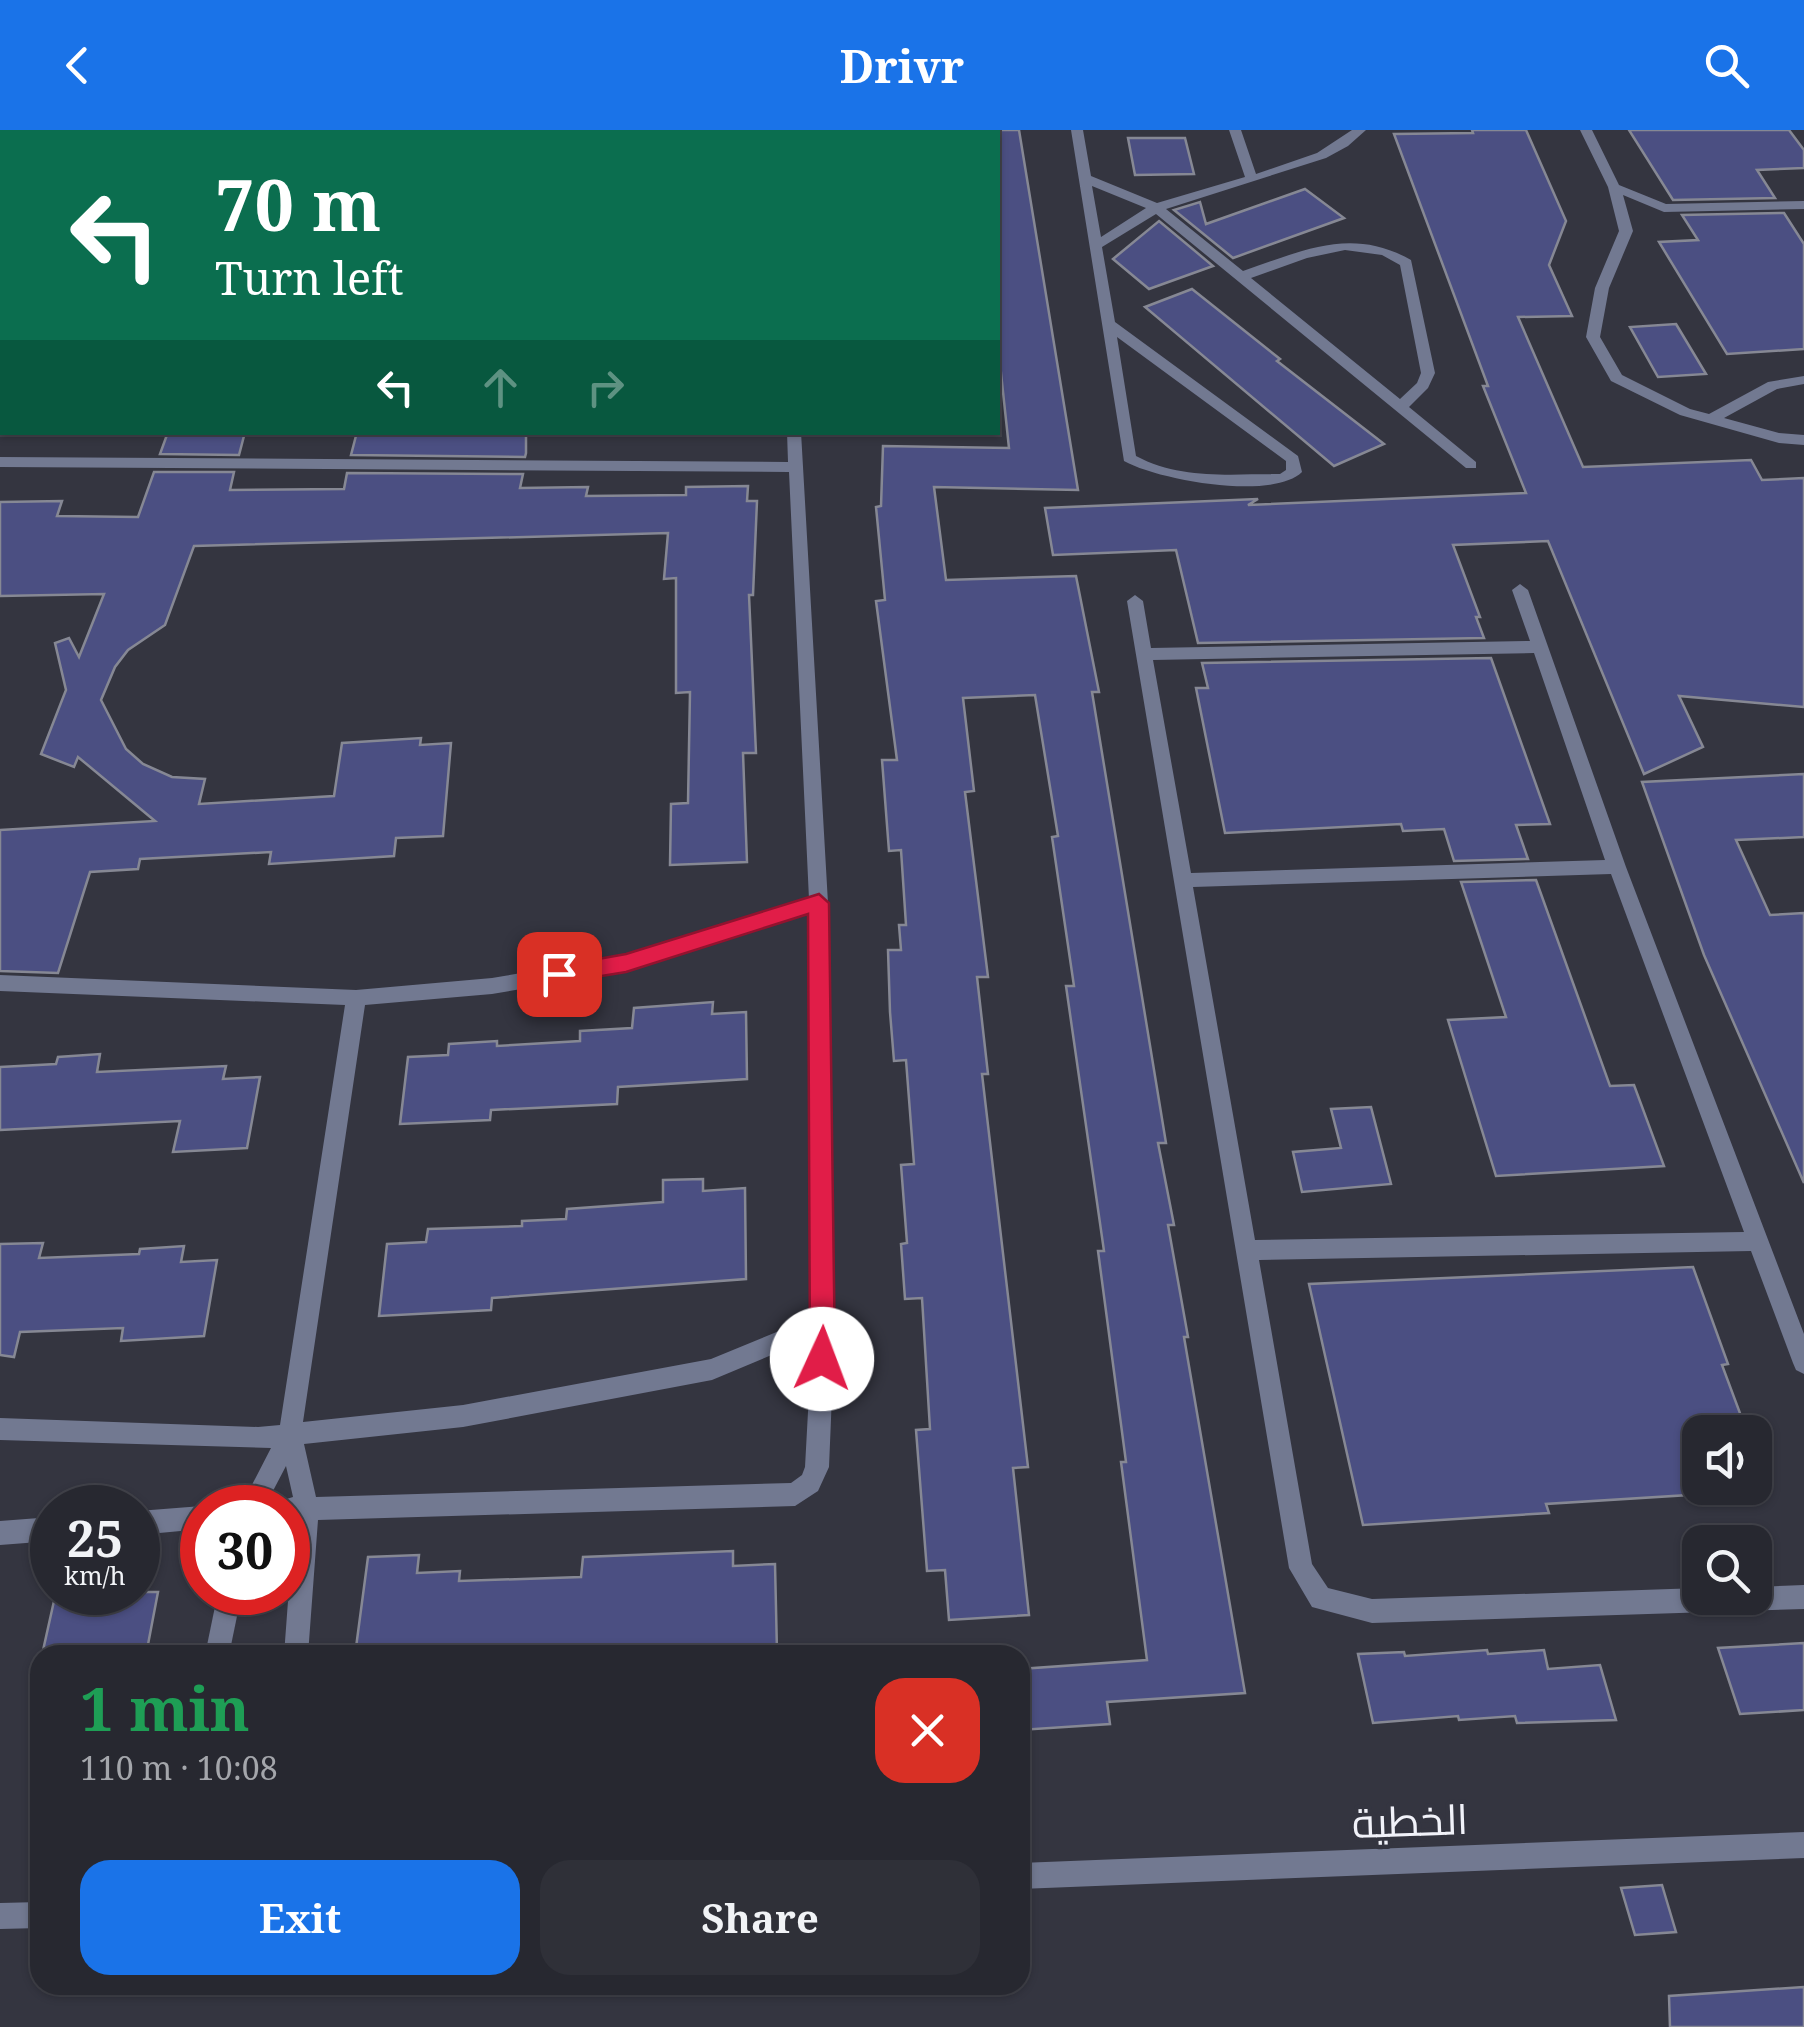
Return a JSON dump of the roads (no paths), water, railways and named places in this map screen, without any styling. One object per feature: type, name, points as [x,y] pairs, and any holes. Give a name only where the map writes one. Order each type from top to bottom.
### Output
[{"type":"street","points":[[1078,130],[1087,179],[1108,326],[1129,458],[1147,470],[1176,476],[1283,479],[1294,472],[1293,460],[1108,326]]},
{"type":"street","points":[[1236,130],[1252,180]]},
{"type":"street","points":[[1097,245],[1157,208],[1252,180],[1335,148],[1360,130]]},
{"type":"street","points":[[1586,130],[1614,187],[1645,220]]},
{"type":"street","points":[[1087,179],[1157,208],[1470,465]]},
{"type":"street","points":[[1614,187],[1645,220]]},
{"type":"street","points":[[1645,220],[1804,205]]},
{"type":"street","points":[[1645,220],[1602,288],[1593,337],[1616,378],[1685,412],[1780,438],[1804,440]]},
{"type":"street","points":[[1240,277],[1343,245],[1380,247],[1406,262],[1428,373],[1423,385],[1400,408]]},
{"type":"street","points":[[1711,419],[1773,385],[1804,380]]},
{"type":"street","points":[[310,1508],[795,1494],[810,1483],[817,1467],[824,1323],[819,903],[794,435]]},
{"type":"street","points":[[0,462],[795,467]]},
{"type":"street","points":[[1520,590],[1617,867],[1804,1363]]},
{"type":"street","points":[[1135,601],[1301,1568],[1320,1598],[1372,1612],[1804,1597]]},
{"type":"street","points":[[1144,654],[1540,647]]},
{"type":"street","points":[[1183,880],[1617,867]]},
{"type":"street","points":[[0,983],[356,998],[492,986],[626,963],[819,903]]},
{"type":"street","points":[[295,1485],[290,1435],[356,998]]},
{"type":"street","points":[[1249,1250],[1756,1241]]},
{"type":"street","points":[[0,1429],[258,1438],[463,1416],[712,1368],[824,1323]]},
{"type":"street","points":[[263,1485],[290,1435]]},
{"type":"street","points":[[0,1533],[30,1531]]},
{"type":"street","points":[[218,1645],[225,1615]]},
{"type":"street","points":[[296,1615],[296,1645]]},
{"type":"street","name":"الخطية","points":[[1030,1876],[1804,1845]]},
{"type":"street","points":[[0,1916],[30,1915]]}]
